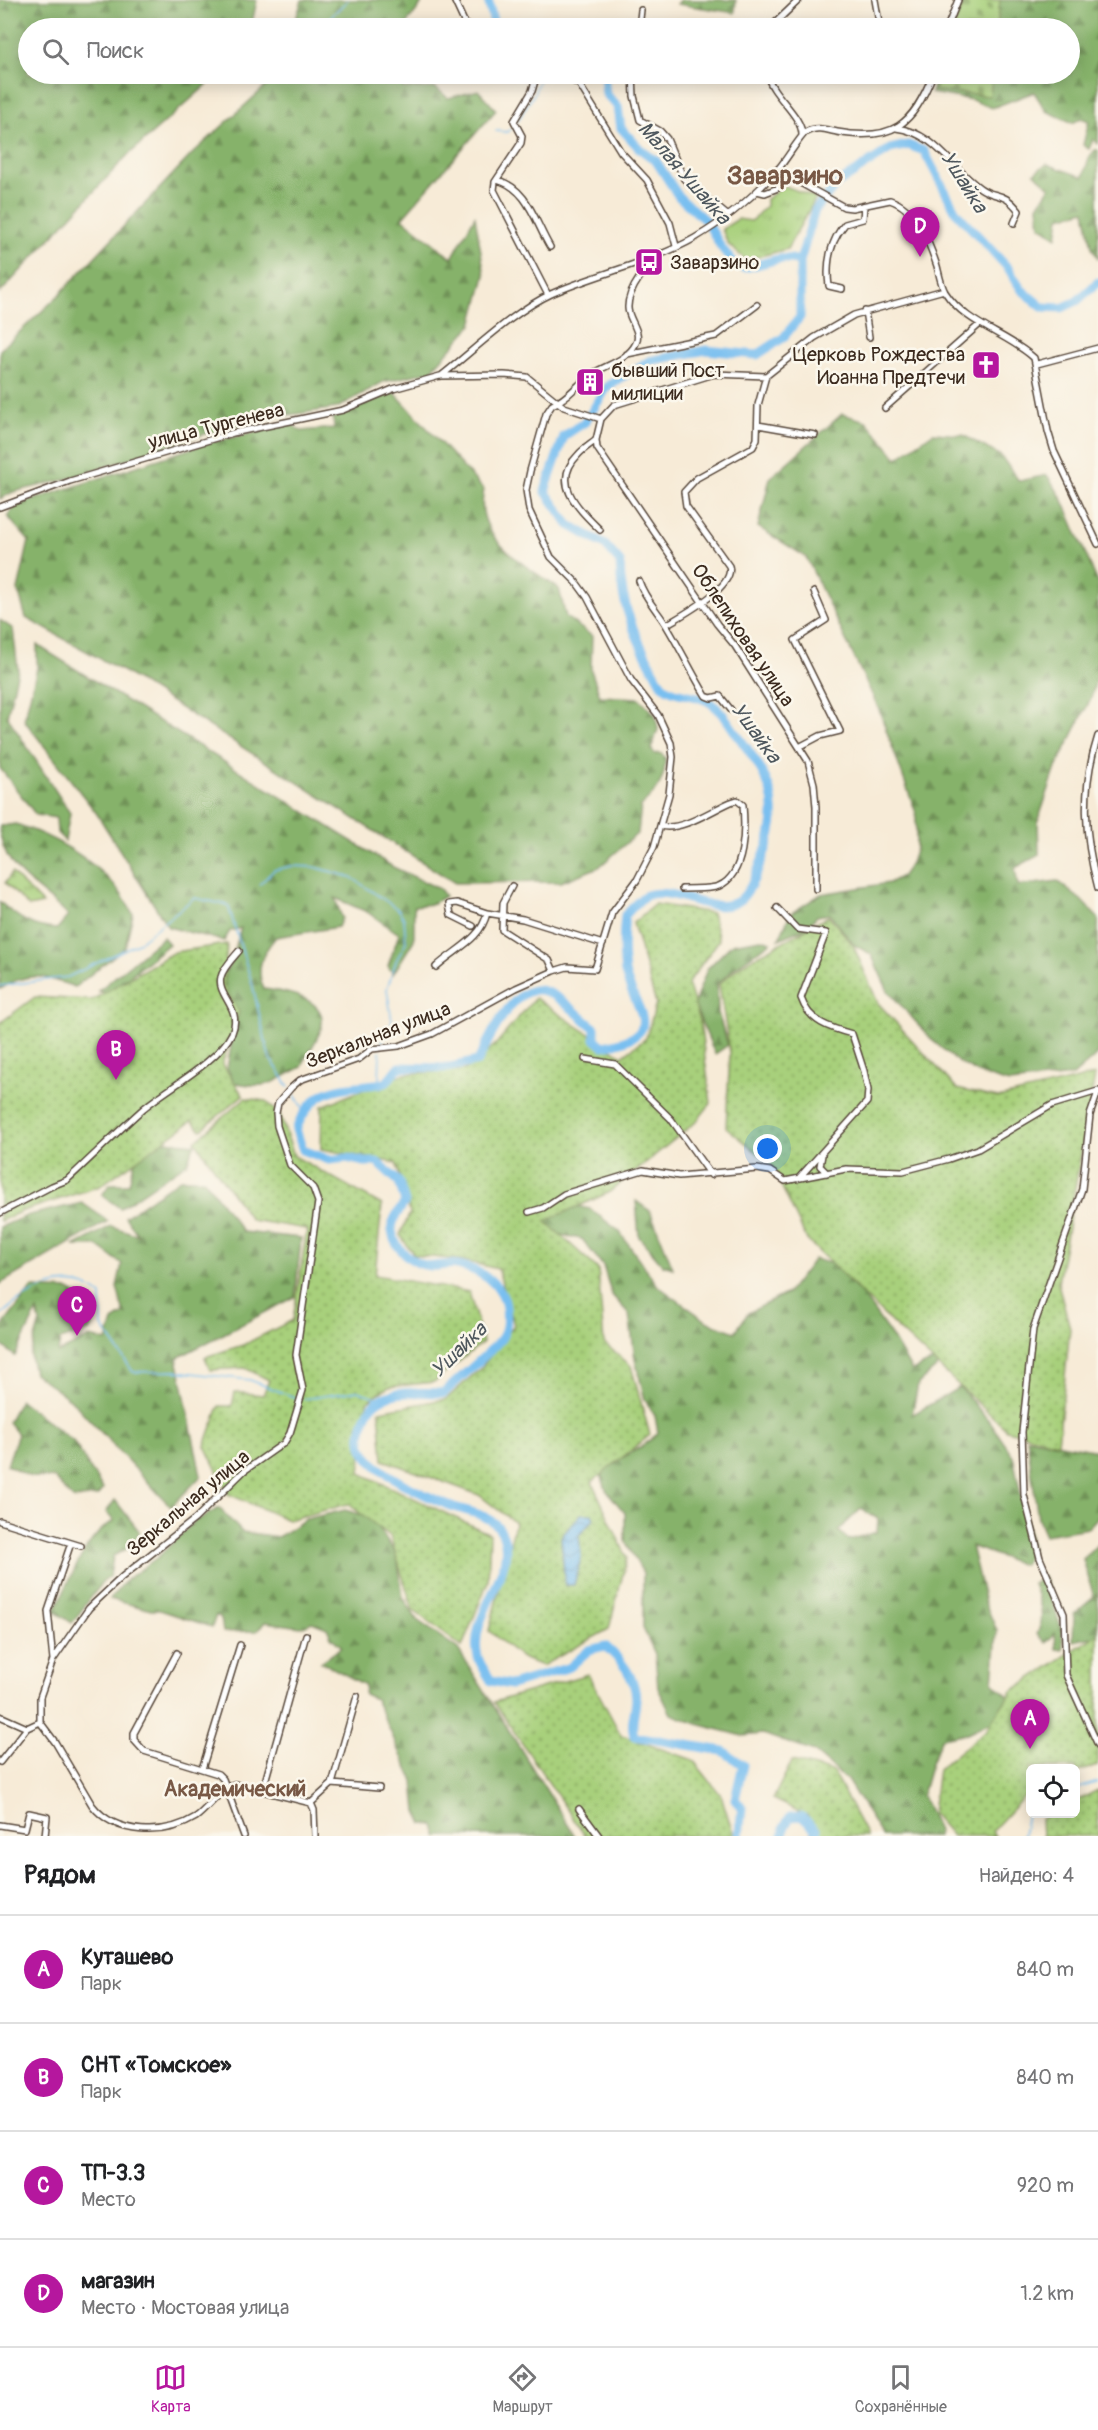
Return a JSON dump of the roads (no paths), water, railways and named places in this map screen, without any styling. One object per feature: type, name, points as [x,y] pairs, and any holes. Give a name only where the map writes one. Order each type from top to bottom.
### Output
[{"type":"street","points":[[454,0],[462,18]]},
{"type":"street","points":[[780,18],[799,0]]},
{"type":"street","points":[[875,0],[878,18]]},
{"type":"street","points":[[951,18],[958,0]]},
{"type":"street","points":[[640,18],[641,10]]},
{"type":"street","points":[[534,84],[529,97],[514,121],[522,136],[521,143],[497,180],[494,190],[548,295]]},
{"type":"street","points":[[579,84],[621,152],[647,180],[670,223],[676,246]]},
{"type":"street","points":[[633,84],[640,120],[660,131],[667,139],[684,179],[727,215]]},
{"type":"street","points":[[440,376],[548,295],[696,237],[757,191],[796,147],[802,135],[802,126],[771,84]]},
{"type":"street","points":[[802,135],[809,130],[819,129],[869,136],[896,128],[908,120],[928,84]]},
{"type":"street","points":[[896,128],[913,129],[934,145],[979,188],[988,194],[997,193],[1006,198],[1019,211],[1014,223]]},
{"type":"street","points":[[757,191],[765,193],[778,188],[781,182],[777,170]]},
{"type":"street","points":[[777,170],[844,207],[864,206],[890,200],[912,216],[931,247],[944,290],[955,304],[980,324],[1030,354],[1037,364],[1048,431],[1098,544]]},
{"type":"street","points":[[497,180],[511,184],[522,195],[550,247]]},
{"type":"street","points":[[842,290],[829,286],[827,269],[830,252],[845,224],[863,219],[864,206]]},
{"type":"street","points":[[557,403],[566,399],[592,374],[626,354],[636,344],[637,337],[628,304],[637,279],[660,253]]},
{"type":"street","points":[[666,625],[703,602],[727,582],[730,570],[686,506],[684,492],[697,478],[748,452],[757,439],[758,405],[766,376],[834,325],[865,311],[944,290]]},
{"type":"street","points":[[626,354],[716,336],[757,305]]},
{"type":"street","points":[[865,311],[869,337]]},
{"type":"street","points":[[885,408],[980,324]]},
{"type":"street","points":[[1037,364],[1098,348]]},
{"type":"street","points":[[600,530],[569,494],[565,480],[566,472],[577,456],[596,440],[600,418],[614,405],[714,374],[766,376]]},
{"type":"street","points":[[440,376],[521,376],[532,380],[557,403],[575,412],[600,418]]},
{"type":"street","name":"улица Тургенева","points":[[0,507],[69,481],[233,433],[343,411],[393,389],[440,376]]},
{"type":"street","name":"Зеркальная улица","points":[[40,1722],[40,1697],[53,1660],[81,1619],[102,1596],[195,1519],[244,1471],[284,1443],[290,1432],[303,1390],[296,1355],[318,1202],[313,1188],[290,1165],[287,1156],[276,1113],[283,1095],[300,1080],[346,1065],[372,1049],[399,1046],[432,1034],[516,988],[554,971],[567,967],[595,969],[612,913],[644,868],[660,826],[673,770],[671,743],[651,703],[641,695],[627,672],[587,597],[576,582],[551,557],[538,532],[526,499],[530,471],[546,414],[552,405],[557,403]]},
{"type":"street","points":[[758,425],[815,435]]},
{"type":"street","name":"Облепиховая улица","points":[[596,440],[597,448],[801,746],[808,760],[814,784],[816,889]]},
{"type":"street","points":[[639,581],[643,596],[666,625],[706,696],[711,698],[720,696],[731,710]]},
{"type":"street","points":[[801,746],[820,736],[840,731],[795,640],[826,620],[814,592]]},
{"type":"street","points":[[1098,736],[1085,789],[1085,819],[1098,888]]},
{"type":"street","points":[[660,826],[671,827],[685,823],[737,800],[743,805],[745,829],[737,865],[732,874],[719,886],[682,889]]},
{"type":"street","points":[[512,886],[502,903],[502,930],[549,960],[554,971]]},
{"type":"street","points":[[473,926],[451,915],[449,904],[458,903],[487,913],[523,919],[603,944]]},
{"type":"street","points":[[777,908],[797,929],[826,933],[801,998],[806,1008],[819,1022],[852,1034],[868,1090],[867,1102],[797,1180]]},
{"type":"street","points":[[436,967],[454,950],[477,938],[487,913]]},
{"type":"street","points":[[0,1213],[52,1185],[67,1180],[144,1109],[218,1051],[232,1033],[235,1013],[220,983],[221,976],[239,951]]},
{"type":"street","points":[[585,1059],[615,1064],[671,1119],[711,1175]]},
{"type":"street","points":[[529,1212],[543,1208],[564,1194],[643,1170],[679,1176],[711,1175],[757,1169],[770,1171],[785,1181],[846,1169],[903,1171],[978,1149],[1052,1105],[1098,1092]]},
{"type":"street","points":[[1098,1092],[1090,1116],[1082,1189],[1033,1329],[1022,1432],[1024,1496],[1040,1557],[1064,1614],[1066,1675],[1098,1745]]},
{"type":"street","points":[[822,1154],[820,1166],[827,1173]]},
{"type":"street","points":[[0,1521],[81,1546]]},
{"type":"street","points":[[53,1660],[48,1611],[71,1543]]},
{"type":"street","points":[[263,1789],[306,1635]]},
{"type":"street","points":[[202,1769],[240,1645]]},
{"type":"street","points":[[177,1653],[134,1733],[134,1740],[144,1751],[218,1774],[227,1787],[244,1836]]},
{"type":"street","points":[[311,1803],[332,1784],[357,1695]]},
{"type":"street","points":[[0,1716],[27,1728]]},
{"type":"street","points":[[0,1762],[27,1728],[40,1722],[56,1742],[98,1813],[129,1830],[159,1834],[173,1830],[189,1822],[227,1787],[234,1784],[263,1789],[311,1803],[315,1810],[315,1836]]},
{"type":"street","points":[[332,1784],[380,1788]]},
{"type":"street","points":[[579,1809],[599,1836]]},
{"type":"street","points":[[0,1825],[25,1829],[29,1813],[47,1817],[45,1836]]},
{"type":"water","points":[[581,1514],[592,1514],[594,1519],[579,1535],[581,1558],[574,1585],[565,1585],[561,1537]]},
{"type":"waterway","points":[[329,18],[348,0]]},
{"type":"waterway","name":"Малая Ушайка","points":[[488,0],[492,18]]},
{"type":"waterway","points":[[517,122],[538,84]]},
{"type":"waterway","name":"Малая Ушайка","points":[[605,84],[606,94],[618,107],[621,128],[640,149],[656,161],[679,197],[707,222],[732,261],[743,268],[777,259],[800,261]]},
{"type":"waterway","points":[[496,131],[507,132],[514,126]]},
{"type":"waterway","name":"Ушайка","points":[[739,1836],[742,1808],[735,1799],[743,1765],[723,1751],[634,1736],[636,1698],[633,1683],[622,1663],[605,1646],[589,1650],[570,1667],[511,1685],[491,1681],[479,1660],[476,1641],[479,1625],[505,1561],[506,1546],[501,1531],[486,1518],[431,1498],[390,1476],[369,1458],[363,1449],[361,1436],[367,1415],[372,1406],[380,1400],[400,1394],[444,1393],[488,1353],[501,1339],[504,1332],[506,1324],[504,1299],[489,1279],[474,1270],[455,1265],[424,1265],[411,1259],[396,1244],[392,1231],[394,1219],[405,1202],[399,1182],[377,1162],[347,1158],[329,1160],[303,1150],[296,1130],[311,1104],[331,1091],[386,1083],[399,1067],[447,1068],[478,1061],[505,1013],[514,1002],[536,990],[547,992],[572,1008],[595,1028],[595,1039],[603,1046],[624,1041],[636,1035],[642,1028],[642,1019],[625,972],[623,957],[625,915],[642,898],[656,893],[713,905],[724,906],[735,903],[745,895],[756,876],[770,838],[773,822],[771,793],[766,779],[718,709],[703,699],[667,689],[662,685],[632,626],[623,595],[620,562],[605,545],[569,525],[545,491],[564,436],[585,422],[608,386],[649,361],[706,350],[757,355],[783,338],[800,317],[800,261],[815,210],[837,184],[890,149],[908,145],[924,151],[956,212],[1008,268],[1021,289],[1042,307],[1062,308],[1077,301],[1098,282]]},
{"type":"waterway","points":[[260,884],[274,870],[292,866],[314,867],[351,877],[399,910],[404,919],[406,942],[396,961],[387,989],[392,1021],[380,1046]]},
{"type":"waterway","points":[[0,986],[68,977],[138,943],[194,898],[228,905],[252,983],[269,1056],[289,1087]]},
{"type":"waterway","points":[[379,1084],[380,1051]]},
{"type":"waterway","points":[[292,1091],[304,1110]]},
{"type":"waterway","name":"Академический","points":[[0,1316],[22,1299],[48,1286],[75,1284],[89,1287],[101,1295],[102,1326],[133,1372],[175,1371],[250,1380],[299,1399]]},
{"type":"waterway","name":"Академический","points":[[303,1399],[357,1391],[379,1398]]},
{"type":"waterway","points":[[1080,1788],[1098,1782]]},
{"type":"waterway","name":"Ушайка","points":[[783,1836],[784,1828],[790,1817],[801,1816],[817,1830],[816,1836]]},
{"type":"waterway","points":[[1023,1836],[1026,1818]]},
{"type":"place","name":"магазин","points":[[920,257]]},
{"type":"place","name":"Заварзино","points":[[649,262]]},
{"type":"place","name":"Церковь Рождества Иоанна Предтечи","points":[[986,365]]},
{"type":"place","name":"бывший Пост милиции","points":[[590,382]]},
{"type":"place","name":"СНТ «Томское»","points":[[116,1080]]},
{"type":"place","name":"ТП-3.3","points":[[77,1336]]},
{"type":"place","name":"Куташево","points":[[1030,1749]]},
{"type":"district","name":"Заварзино","points":[[785,176]]},
{"type":"district","name":"Академический","points":[[235,1789]]}]
